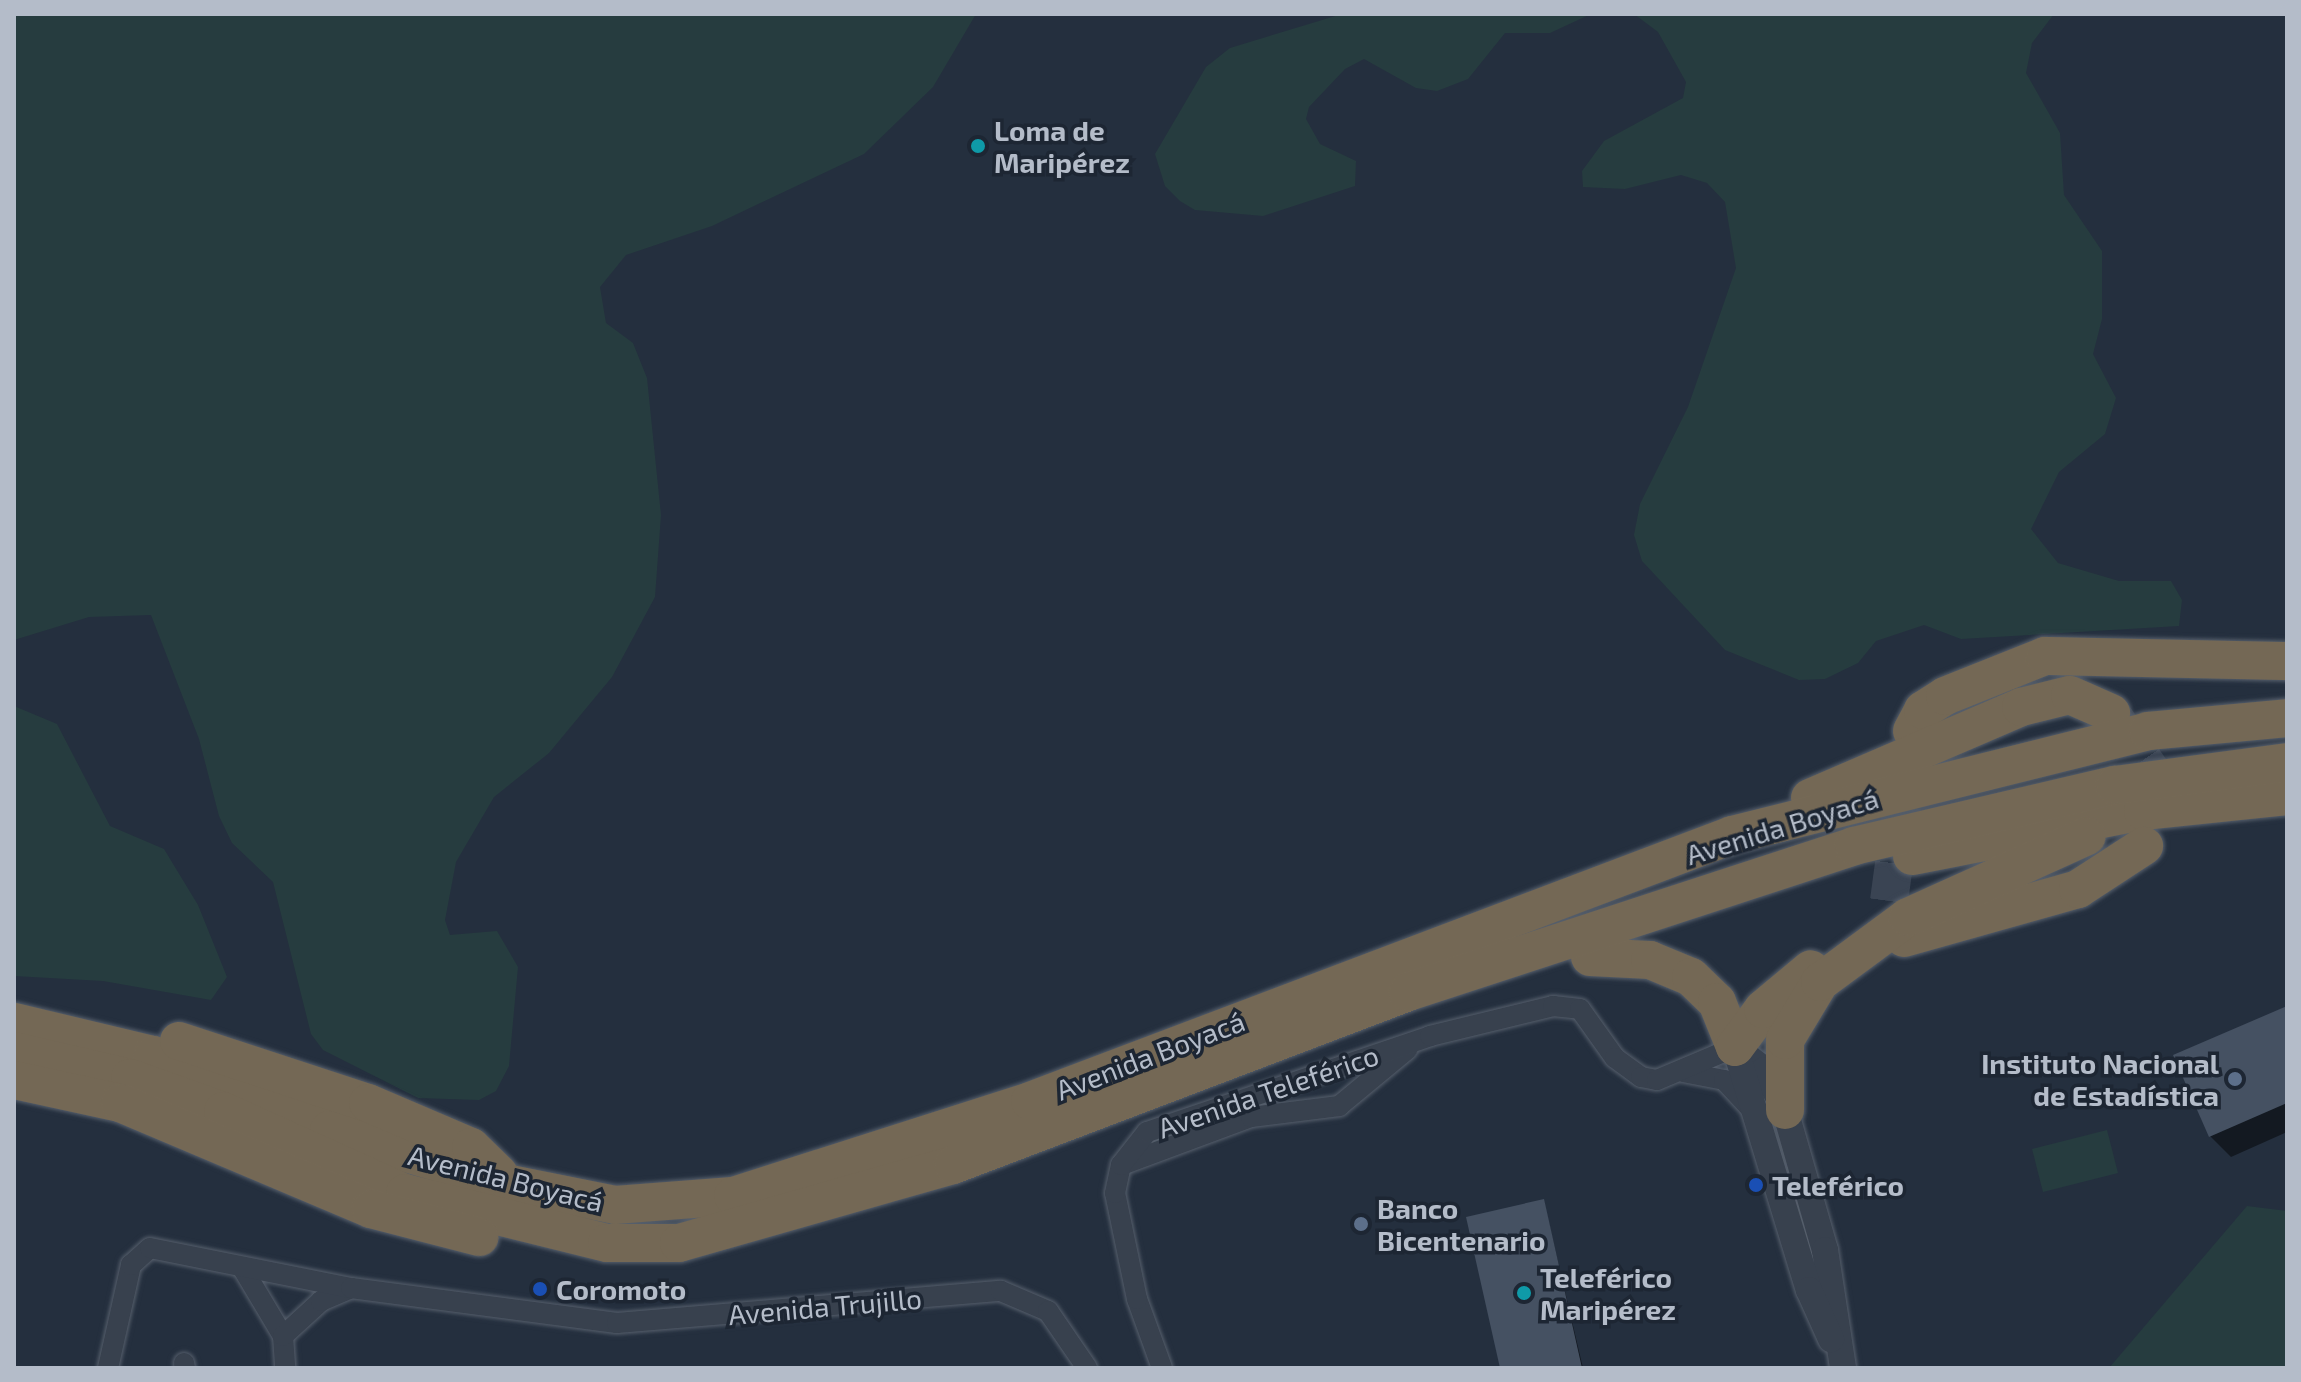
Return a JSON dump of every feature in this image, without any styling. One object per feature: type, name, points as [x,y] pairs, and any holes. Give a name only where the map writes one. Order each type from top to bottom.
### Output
[{"type":"highway","points":[[1912,731],[1923,710],[1945,696],[2045,656],[2287,661]]},
{"type":"highway","points":[[1732,835],[2021,707],[2070,695],[2111,713]]},
{"type":"highway","name":"Avenida Boyacá","points":[[14,1051],[130,1078],[324,1143],[510,1184],[655,1207],[805,1179],[1732,835],[2148,731],[2285,718]]},
{"type":"highway","name":"Avenida Boyacá","points":[[14,1022],[153,1055],[324,1143],[405,1193],[607,1243],[679,1243],[748,1229],[953,1165],[1227,1057],[1854,846],[1999,807],[2287,762]]},
{"type":"highway","points":[[2247,767],[2287,773]]},
{"type":"highway","points":[[1227,1057],[1325,1038],[1906,857],[2143,829],[2287,796]]},
{"type":"highway","points":[[1773,1115],[1792,1019],[1842,963],[2078,889],[2143,829]]},
{"type":"highway","points":[[1590,957],[1650,960],[1691,977],[1717,1002],[1735,1047],[1771,1002],[1881,917],[1889,901]]},
{"type":"highway","points":[[14,1022],[100,1019],[278,1070],[471,1147],[510,1184]]},
{"type":"highway","points":[[14,1080],[120,1103],[413,1223],[561,1248],[607,1243]]},
{"type":"street","name":"Avenida Teleférico","points":[[1121,1165],[1147,1132],[1430,1036],[1566,1006],[1580,1009],[1627,1071],[1657,1080],[1683,1072],[1735,1047]]},
{"type":"street","name":"Avenida Teleférico","points":[[1121,1165],[1251,1117],[1339,1106],[1430,1036]]},
{"type":"street","points":[[1735,1047],[1764,1070],[1799,1256],[1840,1358]]},
{"type":"street","name":"Avenida Teleférico","points":[[1683,1072],[1724,1080],[1773,1115]]},
{"type":"street","points":[[1773,1115],[1825,1250],[1840,1358]]},
{"type":"street","points":[[1121,1165],[1118,1217],[1162,1368]]},
{"type":"street","name":"Avenida Trujillo","points":[[108,1368],[131,1265],[143,1249],[351,1288],[617,1323],[1001,1291],[1035,1300],[1062,1324],[1087,1368]]},
{"type":"street","points":[[1799,1256],[1816,1265],[1825,1250]]},
{"type":"street","points":[[243,1269],[283,1336],[285,1368]]},
{"type":"street","points":[[283,1336],[321,1301],[351,1288]]},
{"type":"green space","points":[[14,14],[976,14],[933,87],[864,154],[712,226],[626,255],[600,287],[606,323],[633,343],[647,378],[661,515],[655,597],[612,677],[549,753],[494,797],[456,862],[445,920],[450,935],[497,931],[518,967],[509,1066],[496,1091],[479,1100],[418,1098],[323,1050],[311,1034],[273,882],[232,843],[219,816],[199,739],[151,615],[89,617],[14,640]]},
{"type":"green space","points":[[1342,14],[1591,14],[1550,33],[1505,33],[1468,79],[1437,91],[1416,88],[1364,59],[1345,69],[1309,107],[1306,119],[1320,144],[1356,161],[1355,186],[1263,216],[1195,210],[1180,201],[1165,186],[1155,154],[1206,67],[1230,48]]},
{"type":"green space","points":[[1634,14],[2054,14],[2032,43],[2026,73],[2060,133],[2064,195],[2102,251],[2102,319],[2093,354],[2116,398],[2105,434],[2059,472],[2031,529],[2058,563],[2119,581],[2171,581],[2182,600],[2179,626],[1961,639],[1924,625],[1876,641],[1858,663],[1825,679],[1799,680],[1725,650],[1642,561],[1634,535],[1640,504],[1688,407],[1736,268],[1725,202],[1707,183],[1681,175],[1625,189],[1583,187],[1582,171],[1604,141],[1683,98],[1686,82],[1658,32]]},
{"type":"green space","points":[[14,706],[57,724],[110,826],[164,849],[198,905],[227,977],[211,1000],[103,981],[14,976]]},
{"type":"green space","points":[[2107,1130],[2118,1173],[2043,1192],[2032,1149]]},
{"type":"green space","points":[[2247,1206],[2287,1211],[2287,1368],[2109,1368]]},
{"type":"building","name":"Instituto Nacional de Estadística","points":[[2287,1006],[2287,1103],[2209,1137],[2173,1055]]},
{"type":"building","name":"Teleférico Maripérez","points":[[1544,1199],[1582,1368],[1500,1368],[1466,1217]]},
{"type":"tunnel","points":[[2111,713],[2151,771],[2152,812]]},
{"type":"tunnel","points":[[1889,901],[1908,761]]},
{"type":"place","name":"Loma de Maripérez","points":[[978,146]]},
{"type":"place","name":"Instituto Nacional de Estadística","points":[[2235,1079]]},
{"type":"place","name":"Teleférico","points":[[1756,1185]]},
{"type":"place","name":"Banco Bicentenario","points":[[1361,1224]]},
{"type":"place","name":"Coromoto","points":[[540,1289]]},
{"type":"place","name":"Teleférico Maripérez","points":[[1524,1293]]}]
